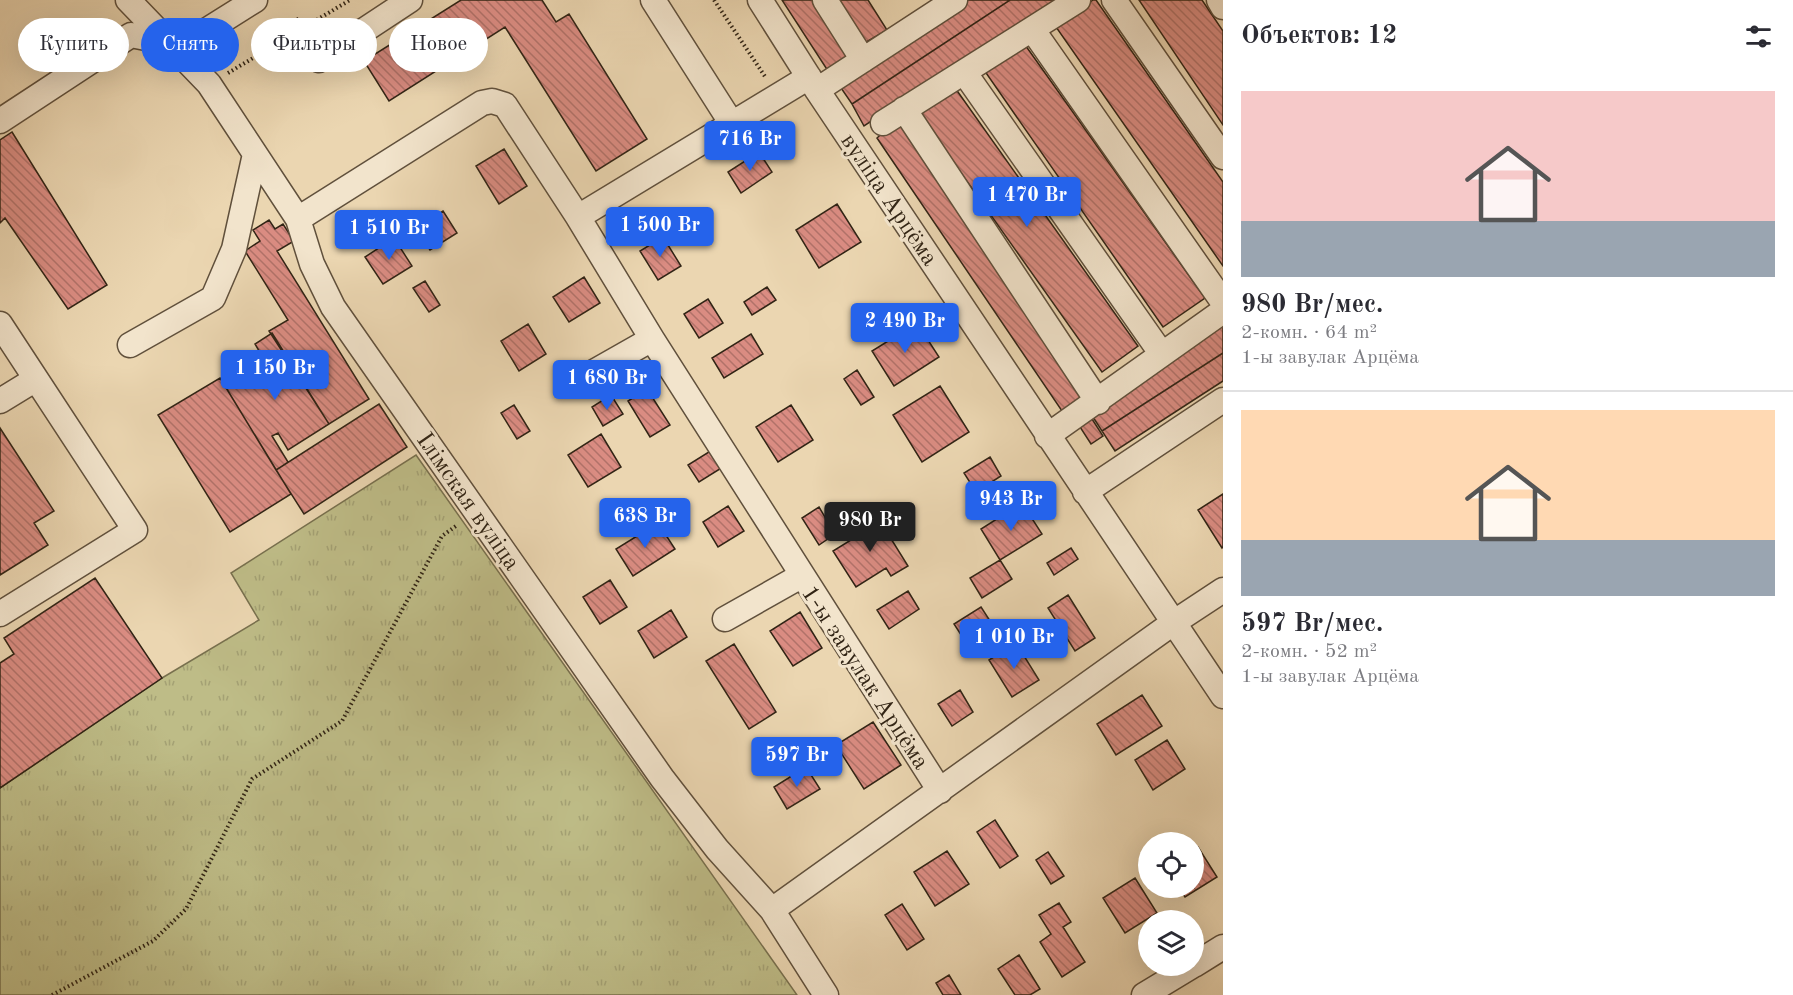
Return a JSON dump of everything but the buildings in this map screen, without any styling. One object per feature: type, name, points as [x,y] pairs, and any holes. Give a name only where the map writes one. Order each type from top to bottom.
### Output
[{"type":"street","name":"Ілімская вуліца","points":[[128,0],[146,18]]},
{"type":"street","points":[[226,18],[255,0]]},
{"type":"street","points":[[377,22],[410,0]]},
{"type":"street","points":[[652,0],[732,124]]},
{"type":"street","name":"вуліца Арцёма","points":[[760,0],[813,84],[1223,696]]},
{"type":"street","points":[[825,0],[863,60]]},
{"type":"street","points":[[578,217],[780,94],[813,84],[863,60],[955,0]]},
{"type":"street","points":[[883,123],[1078,0]]},
{"type":"street","points":[[1114,0],[1223,157]]},
{"type":"street","points":[[1219,0],[1223,7]]},
{"type":"street","points":[[1032,29],[1223,302]]},
{"type":"street","points":[[0,121],[131,35],[141,37]]},
{"type":"street","name":"Ілімская вуліца","points":[[198,72],[209,84],[298,219],[312,264],[333,307],[662,778],[717,849],[772,910],[826,995]]},
{"type":"street","points":[[964,72],[1161,353]]},
{"type":"street","name":"1-ы завулак Арцёма","points":[[298,219],[482,103],[492,101],[505,105],[578,217],[651,339],[801,576],[940,791]]},
{"type":"street","points":[[904,110],[1098,402]]},
{"type":"street","points":[[130,345],[213,298],[234,249],[255,154]]},
{"type":"street","points":[[1047,435],[1098,402],[1161,353],[1223,311]]},
{"type":"street","points":[[0,324],[135,530],[0,614]]},
{"type":"street","points":[[578,381],[651,339]]},
{"type":"street","points":[[0,401],[36,379]]},
{"type":"street","points":[[1085,492],[1223,400]]},
{"type":"street","points":[[725,619],[801,576]]},
{"type":"street","name":"1-ы завулак Арцёма","points":[[772,910],[1173,623],[1223,590]]},
{"type":"street","points":[[1204,958],[1223,947]]},
{"type":"street","points":[[1144,995],[1175,976]]},
{"type":"path","points":[[322,18],[350,0]]},
{"type":"path","points":[[714,0],[764,76],[780,94]]},
{"type":"path","points":[[209,84],[251,60]]},
{"type":"path","points":[[52,995],[153,941],[186,909],[252,779],[342,721],[442,536],[476,511]]},
{"type":"green space","points":[[416,455],[797,995],[0,995],[0,788],[162,678],[259,620],[231,573]]}]
